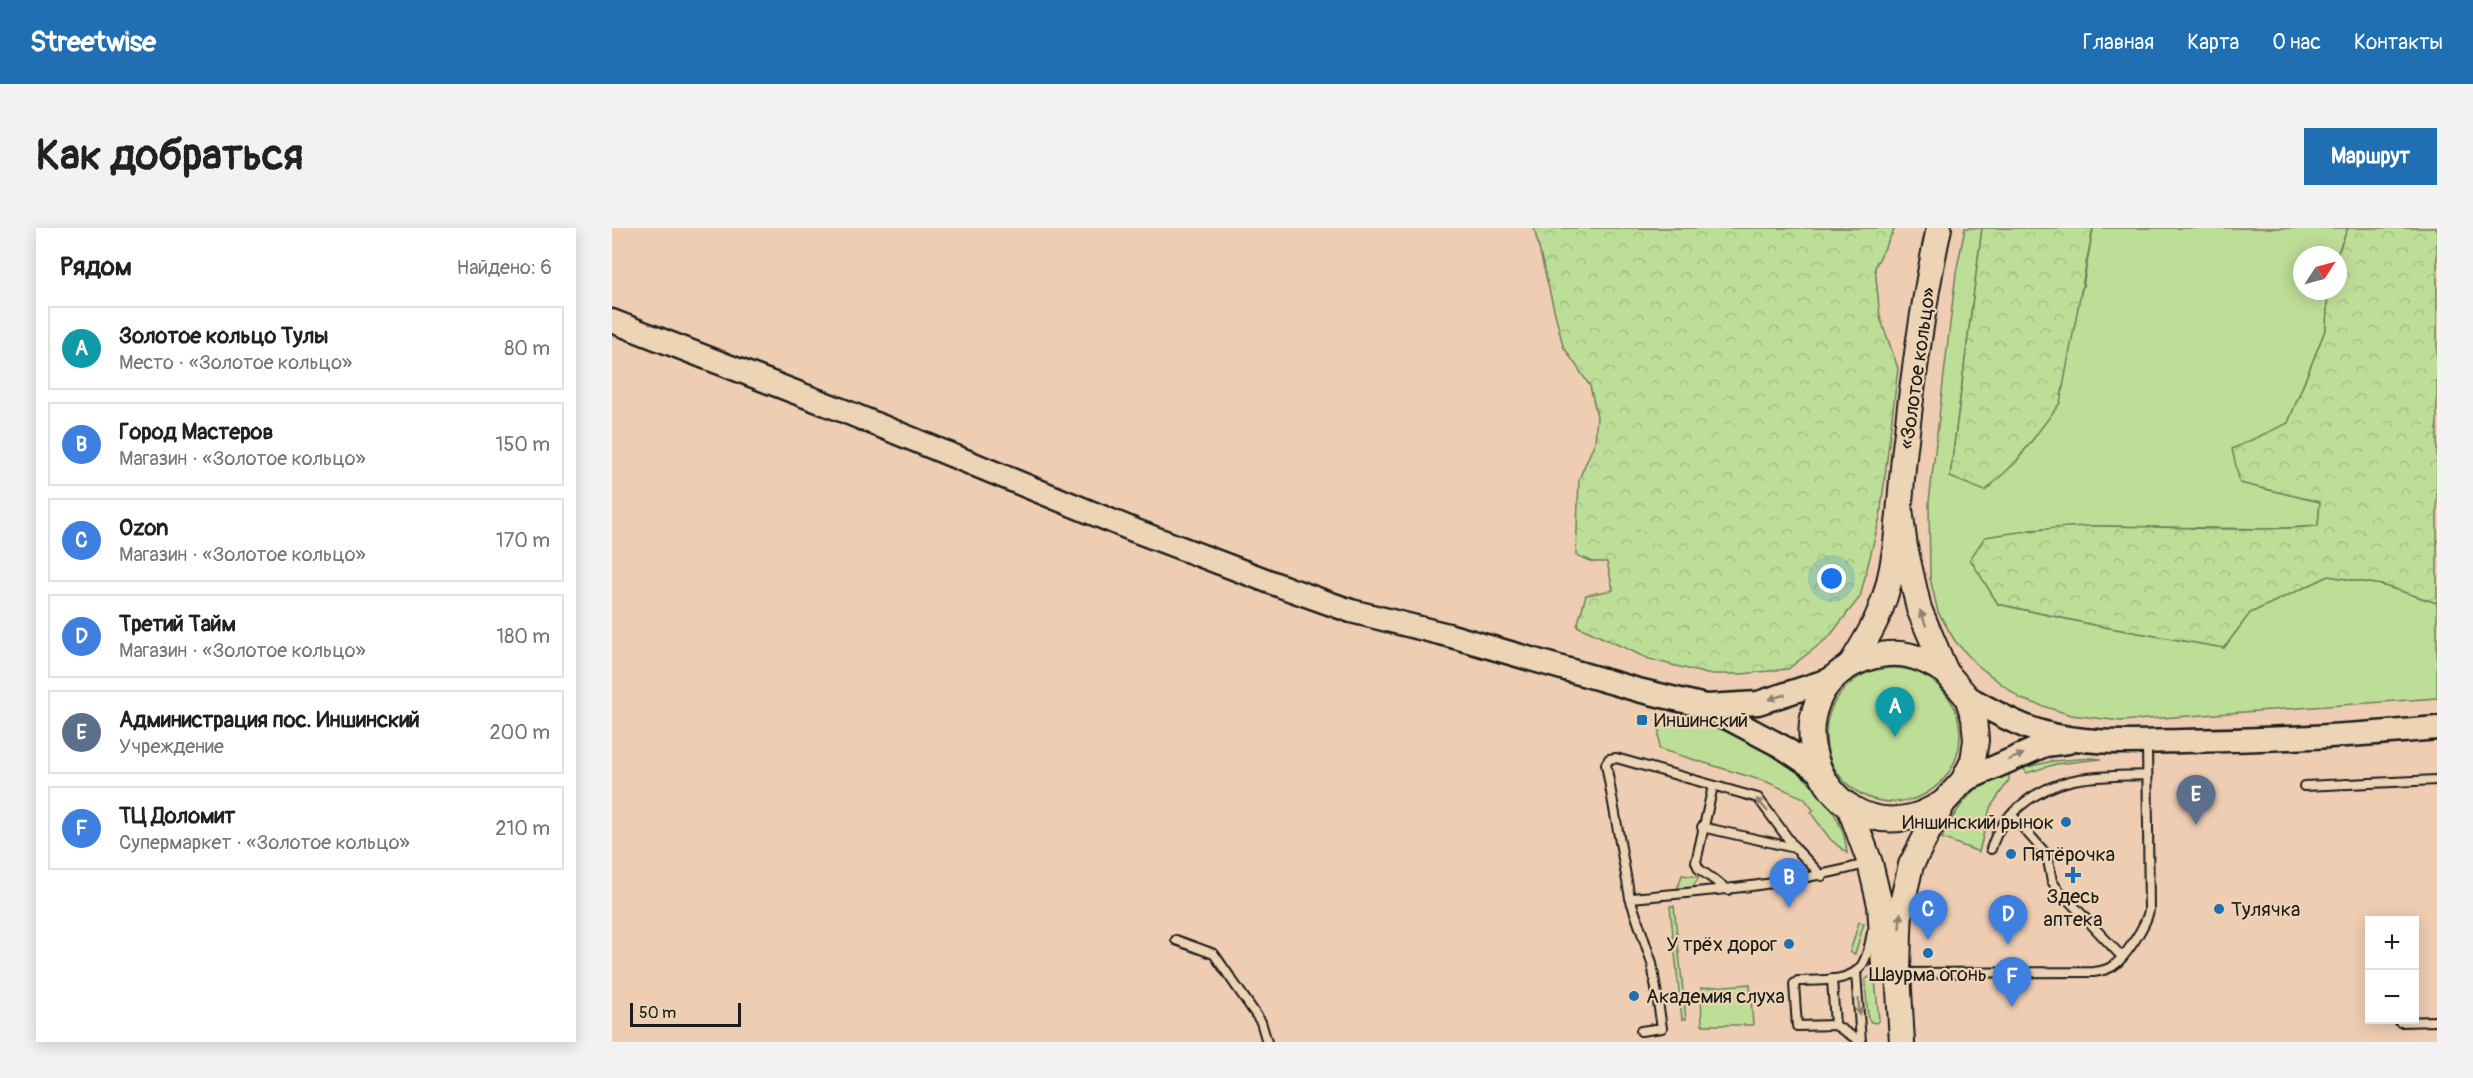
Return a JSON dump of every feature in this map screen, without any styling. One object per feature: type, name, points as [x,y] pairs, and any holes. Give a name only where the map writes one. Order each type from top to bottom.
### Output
[{"type":"highway","name":"«Золотое кольцо»","points":[[1939,228],[1918,340],[1905,444],[1900,509],[1889,579],[1882,607],[1841,671],[1821,697],[1812,720],[1811,744],[1817,770],[1831,790],[1849,806],[1866,814],[1884,819],[1903,819],[1920,815],[1943,803]]},
{"type":"highway","name":"«Золотое кольцо»","points":[[1900,509],[1905,548],[1919,609],[1947,672],[1967,698],[1974,718],[1976,740],[1973,761],[1963,781],[1943,803],[1911,865],[1900,912],[1898,973],[1902,1042]]},
{"type":"highway","name":"«Золотое кольцо»","points":[[1841,671],[1882,653],[1903,653],[1924,659],[1947,672]]},
{"type":"highway","name":"«Золотое кольцо»","points":[[1849,806],[1870,863],[1880,905],[1889,1042]]},
{"type":"main road","points":[[612,321],[844,411],[1201,557],[1288,590],[1351,611],[1448,635],[1638,690],[1705,706],[1781,746],[1817,770]]},
{"type":"main road","points":[[1705,706],[1758,703],[1841,671]]},
{"type":"main road","points":[[1967,698],[2010,720],[2043,732],[2087,740],[2147,742],[2313,737],[2437,728]]},
{"type":"main road","points":[[1963,781],[2045,745],[2087,740]]},
{"type":"lane","points":[[1898,973],[2094,972],[2109,969],[2122,957],[2145,923],[2149,910],[2147,742]]},
{"type":"lane","points":[[1641,1031],[1662,1028],[1652,963],[1630,897],[1606,764],[1608,760],[1616,758],[1758,798],[1795,848],[1822,876]]},
{"type":"lane","points":[[1991,849],[1998,829],[2011,814],[2036,794],[2066,780],[2147,775]]},
{"type":"lane","points":[[2304,786],[2437,780]]},
{"type":"lane","points":[[1713,786],[1702,827],[1697,866],[1728,890]]},
{"type":"lane","points":[[2011,814],[2047,855],[2052,881],[2056,887],[2122,957]]},
{"type":"lane","points":[[1702,827],[1795,848]]},
{"type":"lane","points":[[1630,897],[1728,890],[1822,876],[1870,863]]},
{"type":"lane","points":[[1861,1042],[1857,972],[1864,961],[1880,905]]},
{"type":"lane","points":[[1176,940],[1214,954],[1261,1022],[1267,1042]]},
{"type":"lane","points":[[1857,972],[1832,979],[1795,982],[1797,1026],[1835,1025],[1861,1042]]},
{"type":"lane","points":[[1832,979],[1835,1025]]},
{"type":"lane","points":[[2419,1021],[2437,1021]]},
{"type":"green space","points":[[1534,228],[1895,228],[1875,267],[1880,317],[1898,368],[1880,517],[1860,597],[1829,637],[1788,669],[1742,674],[1707,674],[1649,659],[1577,626],[1586,595],[1613,590],[1607,562],[1593,562],[1576,555],[1579,479],[1595,442],[1597,416],[1590,386],[1563,346]]},
{"type":"green space","points":[[1965,228],[1982,228],[1950,477],[2015,463],[2037,434],[2083,286],[2093,228],[2348,228],[2341,246],[2293,246],[2293,300],[2328,300],[2326,328],[2288,423],[2240,483],[2320,502],[2318,526],[2269,529],[2096,526],[2029,530],[1998,604],[2099,626],[2224,648],[2250,613],[2329,576],[2382,585],[2437,603],[2437,698],[2121,721],[2071,715],[2021,699],[1976,664],[1955,641],[1938,612],[1930,578],[1929,502],[1956,273]]},
{"type":"green space","points":[[1982,228],[2093,228],[2060,403],[2015,463],[1985,491],[1950,477]]},
{"type":"green space","points":[[2348,228],[2437,228],[2437,603],[2382,585],[2329,576],[2250,613],[2224,648],[2099,626],[1998,604],[1970,559],[1985,537],[2085,526],[2236,529],[2318,526],[2320,502],[2240,483],[2232,449],[2288,423],[2326,328],[2328,300],[2347,300],[2347,246],[2341,246]]},
{"type":"green space","points":[[1893,668],[1919,673],[1940,688],[1955,709],[1960,735],[1955,761],[1940,782],[1919,797],[1893,802],[1867,797],[1846,782],[1831,761],[1826,735],[1831,709],[1846,688],[1867,673]]},
{"type":"green space","points":[[1667,720],[1704,725],[1731,733],[1774,755],[1792,768],[1823,798],[1835,815],[1843,833],[1847,853],[1830,839],[1811,813],[1814,811],[1804,798],[1767,782],[1659,749],[1659,722]]},
{"type":"green space","points":[[2101,759],[2056,764],[2027,773],[2023,768],[2053,761]]},
{"type":"green space","points":[[2009,772],[2009,780],[1990,808],[1979,852],[1942,838],[1955,814],[1972,792],[1988,780]]},
{"type":"green space","points":[[1682,875],[1699,877],[1692,888],[1677,890]]},
{"type":"green space","points":[[1670,906],[1674,906],[1686,1019],[1682,1019]]},
{"type":"green space","points":[[1859,922],[1864,923],[1855,954],[1850,952]]},
{"type":"green space","points":[[1869,977],[1875,980],[1879,1020],[1876,1023],[1871,1022],[1868,1018],[1865,980]]},
{"type":"green space","points":[[1750,984],[1753,1025],[1702,1025],[1701,988]]},
{"type":"place","name":"Иншинский","points":[[1642,720]]},
{"type":"place","name":"Золотое кольцо Тулы","points":[[1895,737]]},
{"type":"place","name":"Иншинский рынок","points":[[2066,822]]},
{"type":"place","name":"Администрация пос. Иншинский","points":[[2196,825]]},
{"type":"place","name":"Пятёрочка","points":[[2011,854]]},
{"type":"place","name":"Здесь аптека","points":[[2073,875]]},
{"type":"place","name":"Город Мастеров","points":[[1789,908]]},
{"type":"place","name":"Тулячка","points":[[2219,909]]},
{"type":"place","name":"Ozon","points":[[1928,940]]},
{"type":"place","name":"У трёх дорог","points":[[1789,944]]},
{"type":"place","name":"Третий Тайм","points":[[2008,945]]},
{"type":"place","name":"Шаурма огонь","points":[[1928,953]]},
{"type":"place","name":"Академия слуха","points":[[1634,996]]},
{"type":"place","name":"ТЦ Доломит","points":[[2012,1007]]}]
